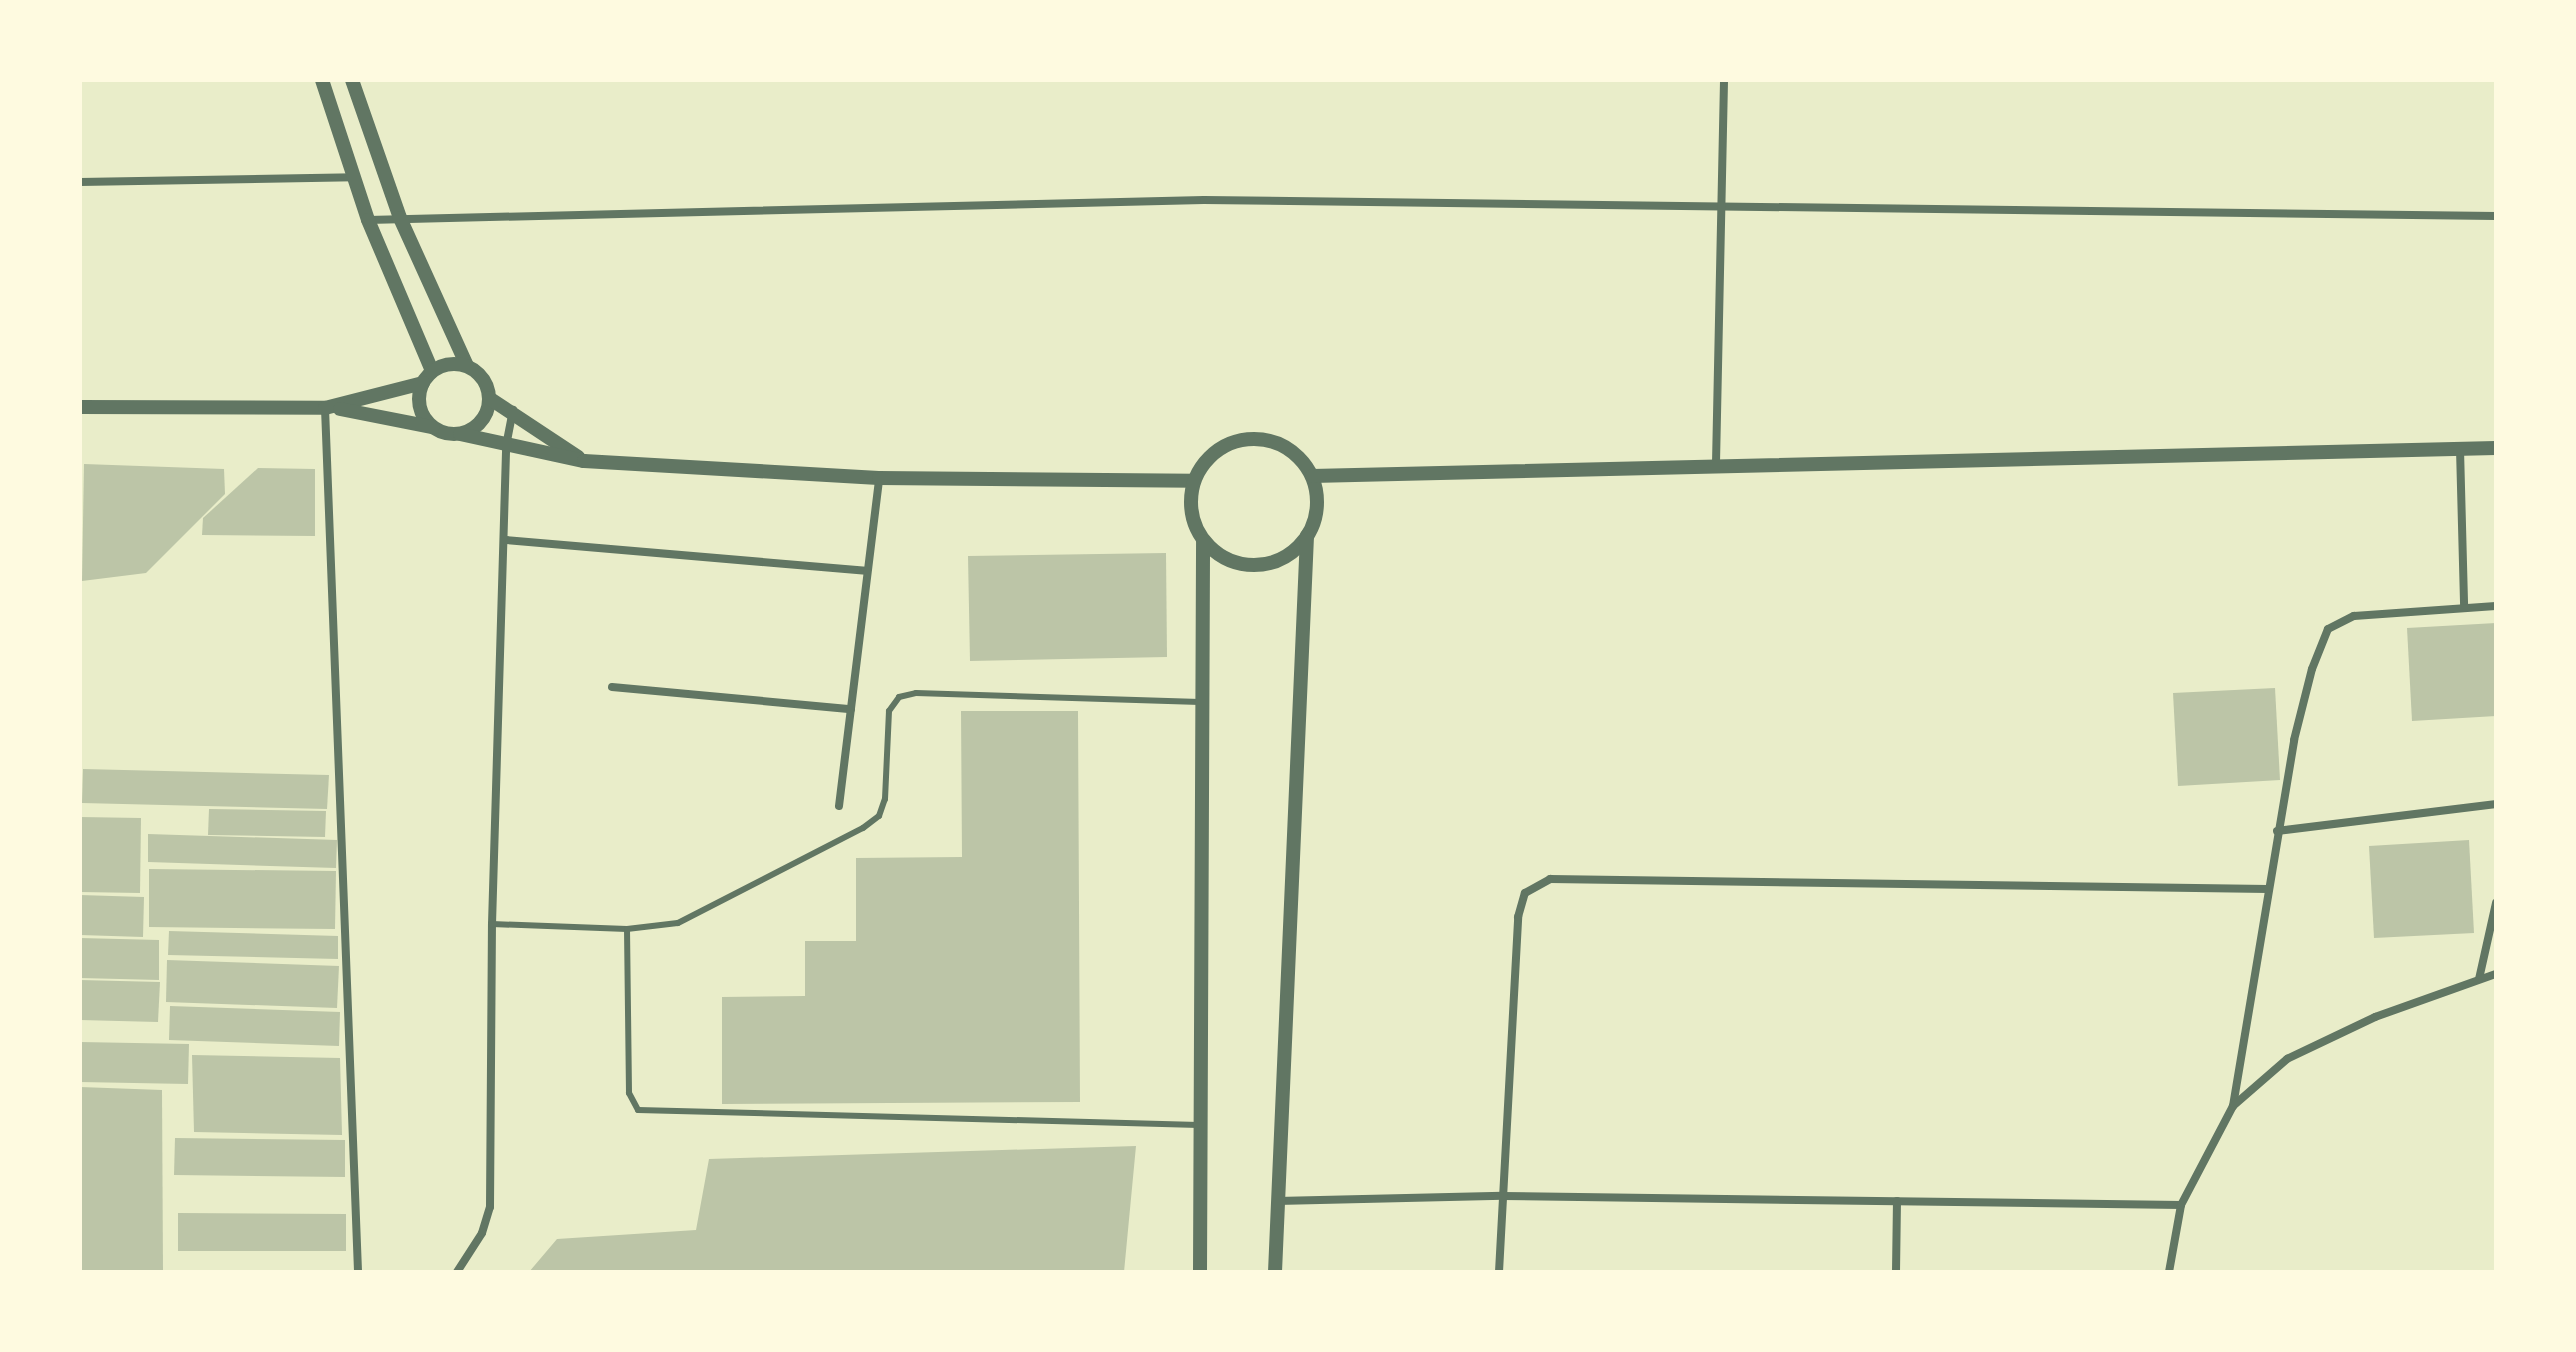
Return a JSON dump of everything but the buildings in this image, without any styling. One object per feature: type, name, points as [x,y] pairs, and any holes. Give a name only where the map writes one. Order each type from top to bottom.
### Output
[{"type":"street","points":[[322,80],[368,220],[432,371]]},
{"type":"street","points":[[352,80],[400,218],[467,366],[483,378],[489,398],[484,417],[460,434]]},
{"type":"street","points":[[1716,463],[1724,80]]},
{"type":"street","points":[[80,182],[354,177]]},
{"type":"street","points":[[368,220],[1204,200],[2496,216]]},
{"type":"street","points":[[432,427],[419,399],[423,383],[432,371],[449,364],[467,366]]},
{"type":"street","points":[[330,408],[423,383]]},
{"type":"street","points":[[489,398],[513,410],[584,461]]},
{"type":"street","points":[[80,407],[330,408],[584,461],[879,478],[1194,481]]},
{"type":"street","points":[[330,408],[358,1272]]},
{"type":"street","points":[[457,1272],[482,1233],[490,1207],[492,924],[506,540],[506,446],[513,410]]},
{"type":"street","points":[[1200,1272],[1203,541],[1190,502],[1194,481],[1220,448],[1251,439],[1282,445],[1312,476],[1316,518],[1307,536],[1276,562],[1256,566],[1236,564],[1203,541]]},
{"type":"street","points":[[1312,476],[1716,463],[2496,448]]},
{"type":"street","points":[[2460,449],[2464,605]]},
{"type":"street","points":[[839,806],[879,478]]},
{"type":"street","points":[[1275,1272],[1307,536]]},
{"type":"street","points":[[506,540],[866,571]]},
{"type":"street","points":[[2169,1272],[2181,1205],[2233,1106],[2277,831],[2312,669],[2328,629],[2354,616],[2464,605],[2496,606]]},
{"type":"street","points":[[612,687],[851,709]]},
{"type":"street","points":[[2277,831],[2496,804]]},
{"type":"street","points":[[1499,1272],[1518,917],[1525,893],[1550,879],[2268,889]]},
{"type":"street","points":[[2479,979],[2496,903]]},
{"type":"street","points":[[2233,1106],[2287,1059],[2375,1017],[2496,974]]},
{"type":"street","points":[[1276,1201],[1503,1196],[2181,1205]]},
{"type":"street","points":[[1896,1272],[1897,1201]]},
{"type":"lane","points":[[492,924],[627,929],[678,923],[879,816],[887,777],[889,711],[899,697],[1204,703]]},
{"type":"lane","points":[[627,929],[629,1093],[638,1110],[1200,1125]]}]
